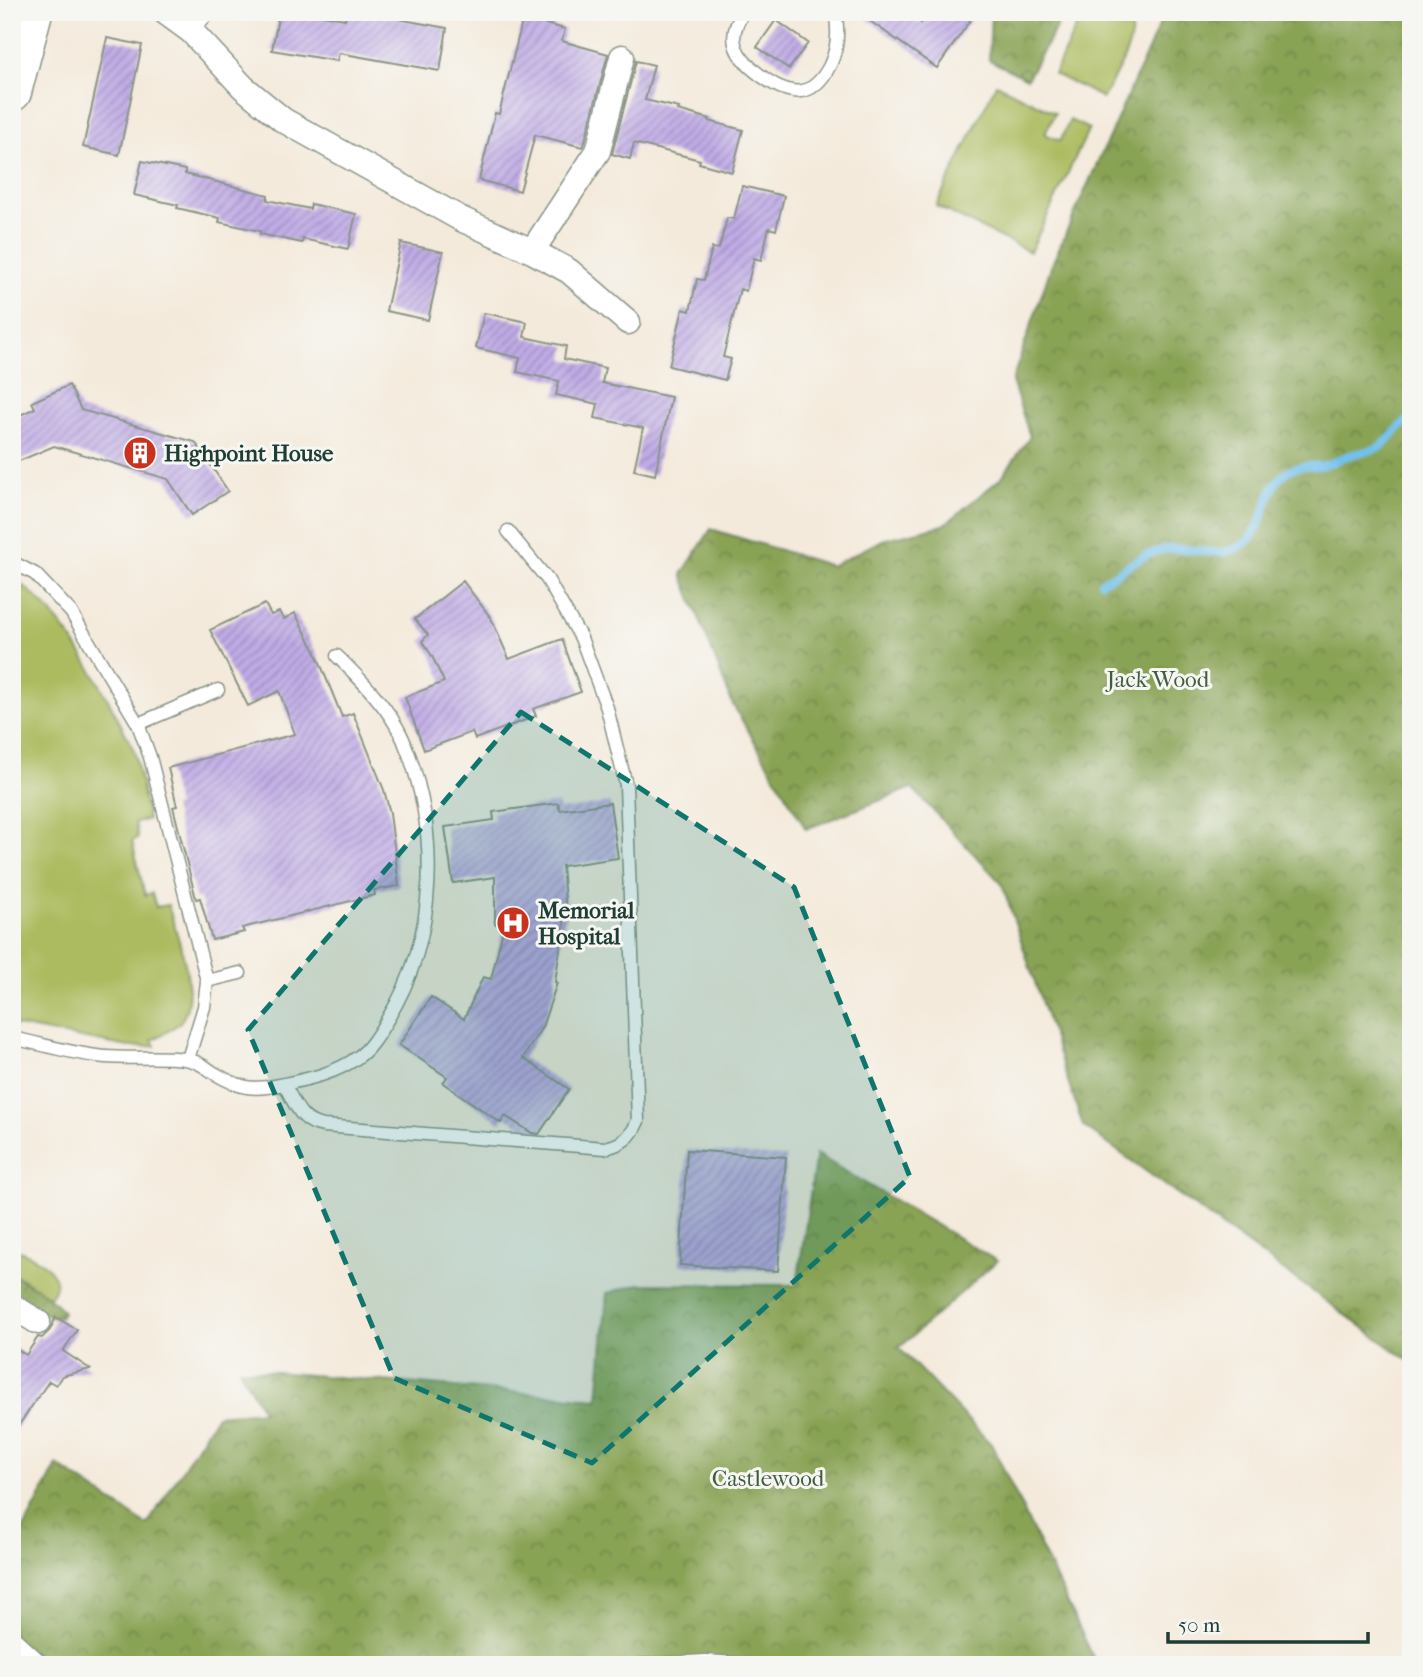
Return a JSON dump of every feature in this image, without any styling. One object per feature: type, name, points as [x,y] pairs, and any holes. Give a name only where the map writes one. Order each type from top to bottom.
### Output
[{"type":"main road","points":[[12,92],[33,12]]},
{"type":"street","points":[[165,12],[191,31],[243,87],[283,120],[461,219],[569,271],[628,322]]},
{"type":"street","points":[[531,251],[598,151],[622,57]]},
{"type":"street","points":[[12,1306],[38,1322]]},
{"type":"street","points":[[12,1643],[36,1665]]},
{"type":"lane","points":[[191,31],[209,12]]},
{"type":"lane","points":[[744,12],[735,32],[739,57],[777,88],[793,92],[810,88],[821,80],[829,67],[837,43],[835,12]]},
{"type":"lane","points":[[284,1084],[303,1118],[314,1125],[605,1148],[620,1144],[632,1134],[638,1121],[626,785],[607,708],[581,638],[547,579],[508,531]]},
{"type":"lane","points":[[12,562],[35,574],[71,612],[138,724],[150,757],[207,981],[204,1007],[188,1059]]},
{"type":"lane","points":[[12,1038],[103,1057],[188,1059],[232,1084],[250,1089],[284,1084],[337,1070],[360,1056],[378,1034],[403,991],[413,967],[429,887],[428,850],[416,781],[402,738],[387,713],[337,656]]},
{"type":"lane","points":[[138,724],[218,690]]},
{"type":"lane","points":[[207,981],[240,973]]},
{"type":"lane","points":[[639,1665],[706,1661],[762,1665]]},
{"type":"highlighted area","points":[[521,712],[794,887],[910,1177],[592,1463],[394,1378],[248,1030]]},
{"type":"green space","points":[[991,12],[1065,12],[1027,79],[989,60]]},
{"type":"green space","points":[[1086,12],[1128,12],[1131,23],[1125,56],[1103,98],[1054,74]]},
{"type":"green space","name":"Jack Wood","points":[[1165,12],[1411,12],[1411,1362],[1083,1126],[1002,884],[912,788],[806,829],[733,705],[682,574],[711,529],[832,566],[882,540],[944,525],[1001,478],[1030,437],[1012,381],[1052,264]]},
{"type":"green space","points":[[996,84],[1055,113],[1045,134],[1060,141],[1070,120],[1089,129],[1030,252],[936,206]]},
{"type":"green space","points":[[12,578],[45,606],[74,643],[134,751],[148,819],[135,823],[138,838],[132,841],[145,895],[152,893],[156,907],[168,905],[188,981],[186,1011],[177,1025],[152,1040],[155,1046],[129,1047],[12,1025]]},
{"type":"green space","name":"Castlewood","points":[[816,1154],[997,1261],[899,1348],[992,1445],[1097,1665],[12,1665],[12,1551],[57,1465],[147,1525],[217,1415],[263,1411],[239,1369],[598,1399],[607,1293],[639,1284],[797,1285]]},
{"type":"green space","points":[[15,1250],[31,1256],[47,1267],[56,1281],[50,1297],[12,1274],[12,1252]]},
{"type":"green space","points":[[12,1274],[37,1287],[54,1302],[63,1312],[60,1317],[53,1318],[12,1295]]},
{"type":"building","points":[[279,12],[307,12],[345,19],[346,12],[360,12],[447,28],[440,71],[339,53],[337,61],[272,50]]},
{"type":"building","points":[[857,12],[906,12],[921,23],[928,12],[976,12],[937,68]]},
{"type":"building","points":[[523,18],[565,29],[562,41],[608,54],[583,147],[535,135],[520,191],[479,180],[495,113],[499,114]]},
{"type":"building","points":[[776,20],[808,43],[789,69],[757,47]]},
{"type":"building","points":[[107,38],[142,45],[119,155],[83,147]]},
{"type":"building","points":[[636,61],[654,65],[645,100],[679,108],[678,110],[710,119],[709,121],[743,130],[732,172],[699,163],[700,160],[634,143],[630,159],[612,154]]},
{"type":"building","points":[[142,161],[185,170],[185,174],[268,195],[267,200],[310,209],[311,204],[356,214],[348,249],[303,239],[302,243],[260,234],[260,231],[219,222],[220,218],[177,208],[178,205],[134,195]]},
{"type":"building","points":[[742,186],[784,196],[776,230],[769,228],[761,260],[754,258],[746,291],[740,289],[723,357],[731,359],[725,380],[669,366],[683,309],[690,311],[697,279],[704,280],[712,248],[719,249],[727,218],[734,219]]},
{"type":"building","points":[[401,243],[443,252],[428,320],[386,311]]},
{"type":"building","points":[[484,313],[527,322],[524,337],[566,346],[564,359],[605,368],[602,383],[671,397],[655,475],[634,470],[643,428],[595,418],[598,404],[556,395],[559,381],[517,372],[520,358],[476,348]]},
{"type":"building","name":"Highpoint House","points":[[69,385],[81,410],[195,442],[228,491],[192,515],[168,479],[54,446],[12,464],[12,419],[35,408],[32,402]]},
{"type":"building","points":[[463,581],[491,618],[509,659],[562,639],[581,692],[533,709],[536,716],[475,739],[472,732],[424,750],[405,697],[444,682],[422,641],[428,635],[415,619]]},
{"type":"building","points":[[265,604],[271,615],[279,612],[284,619],[295,613],[316,653],[342,717],[353,713],[384,790],[390,813],[399,886],[374,890],[375,895],[242,928],[244,932],[212,940],[200,898],[196,899],[173,807],[177,806],[168,768],[295,734],[279,691],[248,706],[210,630]]},
{"type":"building","points":[[558,803],[560,810],[610,803],[618,858],[562,866],[566,911],[555,982],[557,983],[542,1027],[523,1058],[569,1089],[539,1134],[532,1133],[505,1116],[501,1123],[443,1083],[447,1077],[399,1045],[431,997],[464,1019],[483,977],[491,979],[504,926],[495,924],[495,877],[453,883],[445,827],[494,820],[493,812]]},
{"type":"building","points":[[687,1150],[786,1157],[778,1271],[680,1265]]},
{"type":"building","points":[[56,1317],[77,1330],[63,1351],[90,1369],[62,1376],[56,1385],[49,1381],[12,1435],[12,1346],[26,1355],[38,1337],[42,1338],[50,1330]]},
{"type":"waterway","points":[[1101,582],[1154,552],[1172,549],[1222,552],[1241,546],[1256,530],[1273,488],[1288,471],[1297,467],[1324,465],[1377,448],[1411,417]]},
{"type":"place","name":"Highpoint House","points":[[140,453]]},
{"type":"place","name":"Memorial Hospital","points":[[513,923]]}]
